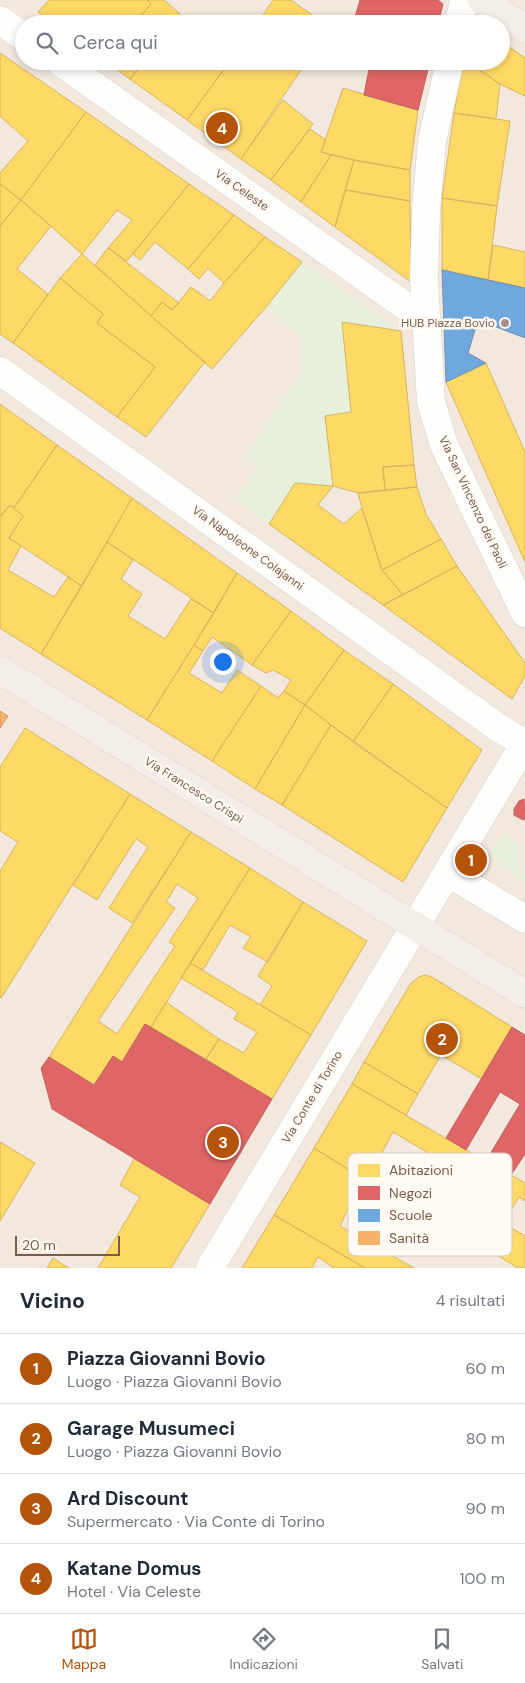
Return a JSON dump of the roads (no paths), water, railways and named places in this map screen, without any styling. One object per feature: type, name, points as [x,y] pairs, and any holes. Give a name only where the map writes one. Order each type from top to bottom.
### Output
[{"type":"main road","points":[[482,0],[504,15]]},
{"type":"main road","points":[[510,19],[525,29]]},
{"type":"main road","name":"Via Francesco Crispi","points":[[0,670],[525,994]]},
{"type":"street","points":[[0,6],[6,0]]},
{"type":"street","points":[[461,15],[464,0]]},
{"type":"street","points":[[0,20],[15,30]]},
{"type":"street","name":"Via Celeste","points":[[72,70],[425,320]]},
{"type":"street","name":"Via San Vincenzo dei Paoli","points":[[448,70],[432,141],[426,212],[425,320],[431,402],[444,445],[525,613]]},
{"type":"street","name":"Via Napoleone Colajanni","points":[[0,371],[496,726],[525,744]]},
{"type":"street","name":"Via Conte di Torino","points":[[210,1268],[525,744]]},
{"type":"street","points":[[448,873],[525,919]]},
{"type":"place","name":"Katane Domus","points":[[222,128]]},
{"type":"place","name":"HUB Piazza Bovio","points":[[505,323]]},
{"type":"place","name":"Piazza Giovanni Bovio","points":[[471,860]]},
{"type":"place","name":"Garage Musumeci","points":[[442,1039]]},
{"type":"place","name":"Ard Discount","points":[[223,1142]]}]
